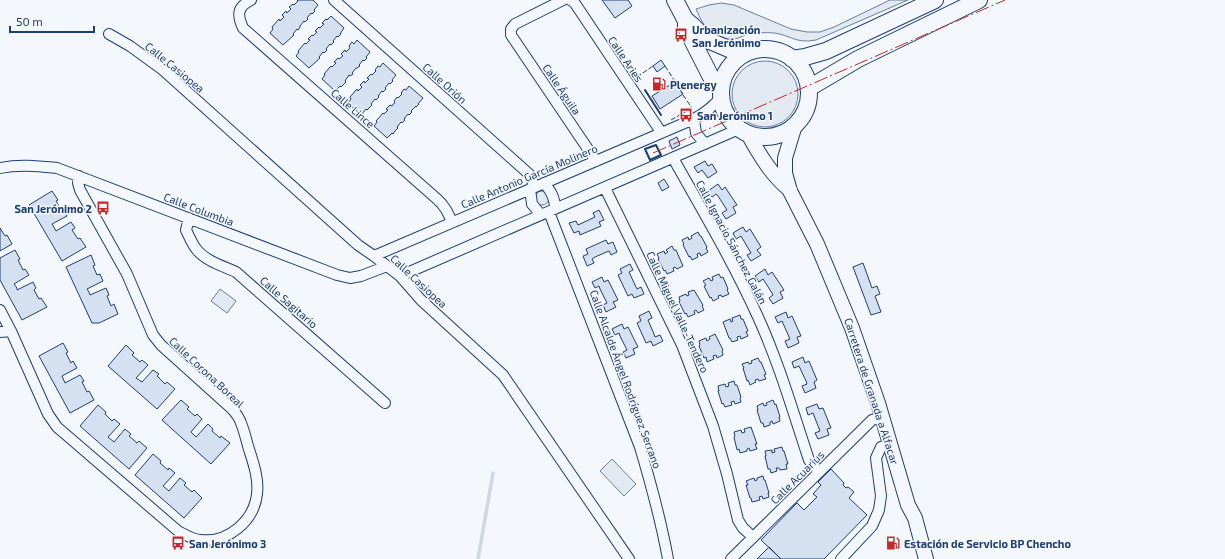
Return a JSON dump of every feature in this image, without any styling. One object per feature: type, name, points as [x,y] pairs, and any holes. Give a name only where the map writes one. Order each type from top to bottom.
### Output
[{"type":"main road","points":[[675,0],[686,20],[705,38],[743,55]]},
{"type":"main road","points":[[792,59],[826,51],[936,0]]},
{"type":"main road","points":[[808,88],[858,59],[979,0]]},
{"type":"main road","points":[[686,20],[686,28],[689,35],[721,93]]},
{"type":"main road","points":[[768,49],[781,52],[792,59],[800,67],[806,77],[808,102],[803,115],[795,125],[785,133],[773,137],[760,137],[744,132],[730,120],[723,108],[721,93],[725,75],[732,63],[743,55],[756,50],[768,49]]},
{"type":"street","name":"Calle Lince","points":[[251,0],[243,4],[239,12],[239,20],[243,28],[444,205],[452,222]]},
{"type":"street","name":"Calle Orión","points":[[334,0],[529,174],[536,186],[552,194],[555,201],[548,212]]},
{"type":"street","name":"Calle Águila","points":[[563,0],[515,24],[510,29],[511,36],[596,160]]},
{"type":"street","name":"Calle Aries","points":[[570,0],[574,2],[661,132]]},
{"type":"street","name":"Calle Casiopea","points":[[109,34],[130,46],[163,70],[358,245],[400,276],[421,300],[503,375],[629,559]]},
{"type":"street","name":"Calle Antonio García Molinero","points":[[374,256],[703,115],[711,108],[721,93]]},
{"type":"street","points":[[694,119],[696,133],[705,144]]},
{"type":"street","name":"Carretera de Granada a Alfacar","points":[[795,125],[785,158],[785,173],[790,191],[817,244],[842,302],[864,360],[908,505],[915,518],[926,559]]},
{"type":"street","points":[[400,276],[705,144],[744,132]]},
{"type":"street","name":"Carretera de Granada a Alfacar","points":[[744,132],[779,182],[790,191]]},
{"type":"street","name":"Calle Ignacio Sánchez Galán","points":[[673,158],[717,234],[759,318],[777,362],[809,460],[819,472]]},
{"type":"street","name":"Calle Columbia","points":[[0,168],[13,165],[33,165],[57,168],[350,278],[361,276],[387,266]]},
{"type":"street","name":"Calle Corona Boreal","points":[[0,310],[11,330],[48,414],[57,427],[178,532],[190,538],[200,540],[222,538],[232,533],[248,518],[254,507],[258,484],[241,423],[231,408],[161,345],[153,335],[127,274],[80,190],[78,184],[79,176]]},
{"type":"street","points":[[536,186],[532,204],[548,212]]},
{"type":"street","name":"Calle Miguel Valle-Tendero","points":[[605,188],[682,345],[713,426],[738,520],[743,528],[753,537]]},
{"type":"street","name":"Calle Alcalde Ángel Rodríguez Serrano","points":[[548,212],[640,447],[652,487],[668,559]]},
{"type":"street","name":"Calle Sagitario","points":[[189,218],[186,230],[195,248],[200,254],[209,260],[236,272],[385,403]]},
{"type":"street","points":[[0,332],[11,330]]},
{"type":"street","name":"Calle Acuarius","points":[[731,559],[872,420],[882,417]]},
{"type":"street","points":[[841,559],[872,526],[879,510],[881,496],[876,458],[881,447],[890,444]]},
{"type":"street","name":"Carretera de Granada a Alfacar","points":[[908,505],[909,523],[916,559]]},
{"type":"shaded area","points":[[890,0],[908,0],[816,40],[809,41],[798,40],[774,33],[749,34],[735,39],[726,39],[709,30],[702,21],[696,9],[721,3],[734,5],[791,29],[807,32],[820,32],[834,27]]},
{"type":"shaded area","points":[[765,61],[778,64],[788,71],[795,81],[798,94],[795,107],[788,117],[778,124],[765,127],[752,124],[742,117],[735,107],[732,94],[735,81],[742,71],[752,64]]},
{"type":"shaded area","points":[[542,191],[547,193],[549,198],[547,203],[542,205],[537,203],[535,198],[537,193]]},
{"type":"shaded area","points":[[220,289],[236,301],[227,313],[211,301]]},
{"type":"shaded area","points":[[612,459],[636,484],[624,496],[600,471]]},
{"type":"building","points":[[297,0],[313,0],[318,5],[314,10],[315,11],[312,14],[311,13],[307,18],[308,19],[305,22],[304,21],[298,30],[297,29],[293,34],[294,35],[283,45],[270,33],[273,29],[272,27],[279,19],[280,21],[284,17],[282,15],[291,9],[289,7],[293,4],[294,5],[298,1]]},
{"type":"building","points":[[602,0],[628,0],[632,6],[615,18]]},
{"type":"building","points":[[331,16],[344,28],[341,34],[338,37],[337,36],[333,41],[334,42],[331,45],[330,44],[326,49],[327,50],[319,57],[320,58],[309,68],[296,56],[299,52],[298,51],[310,40],[308,39],[312,35],[313,36],[317,32],[315,31],[324,24],[322,23]]},
{"type":"building","points":[[357,40],[370,52],[366,57],[367,58],[364,61],[363,60],[359,65],[360,66],[352,73],[353,74],[350,76],[349,75],[345,81],[346,82],[335,91],[322,79],[325,75],[324,74],[336,63],[334,62],[338,58],[339,59],[343,56],[341,54],[345,50],[346,52],[350,48],[349,46],[352,42],[354,44]]},
{"type":"building","points":[[661,60],[665,66],[657,72],[653,66]]},
{"type":"building","points":[[383,63],[396,75],[392,80],[393,81],[390,84],[389,83],[385,88],[386,89],[383,92],[382,91],[378,96],[379,97],[371,104],[372,105],[361,115],[348,103],[351,99],[350,97],[357,89],[358,91],[362,87],[360,85],[364,81],[365,83],[369,79],[367,78],[376,71],[375,70],[378,66],[380,67]]},
{"type":"building","points":[[675,82],[683,94],[660,109],[652,96]]},
{"type":"building","points":[[409,86],[423,98],[411,111],[412,112],[409,115],[408,114],[404,119],[405,120],[402,123],[401,122],[393,134],[392,133],[387,138],[374,126],[377,122],[376,121],[388,110],[386,109],[390,105],[392,106],[397,97],[398,98],[402,94],[401,93],[404,89],[406,90]]},
{"type":"building","points":[[677,137],[680,145],[672,149],[669,141]]},
{"type":"building","points":[[705,161],[708,166],[712,164],[717,172],[708,178],[702,170],[698,173],[694,167]]},
{"type":"building","points":[[664,179],[669,187],[662,191],[658,183]]},
{"type":"building","points":[[718,184],[722,190],[725,187],[737,205],[733,207],[736,213],[726,219],[722,213],[727,210],[718,196],[716,194],[712,197],[708,191]]},
{"type":"building","points":[[52,191],[58,200],[56,201],[61,210],[63,209],[67,216],[52,224],[56,231],[71,222],[75,228],[72,230],[86,247],[62,261],[29,205]]},
{"type":"building","points":[[599,210],[604,220],[599,222],[601,226],[580,235],[579,231],[574,233],[569,223],[576,221],[578,225],[595,217],[593,213]]},
{"type":"building","points":[[743,227],[746,232],[750,229],[761,247],[757,250],[761,255],[751,261],[747,255],[751,253],[741,236],[736,239],[733,233]]},
{"type":"building","points":[[0,228],[5,236],[7,235],[12,244],[0,251]]},
{"type":"building","points":[[698,232],[707,247],[708,252],[701,256],[700,253],[697,254],[698,257],[692,260],[683,245],[682,240],[688,237],[689,240],[692,238],[691,236]]},
{"type":"building","points":[[606,240],[608,244],[613,242],[617,252],[611,255],[609,251],[595,257],[592,259],[594,263],[587,266],[583,256],[588,254],[586,249]]},
{"type":"building","points":[[672,246],[674,250],[676,250],[683,266],[677,269],[675,267],[673,268],[674,271],[667,274],[658,259],[657,254],[664,251],[665,254],[668,252],[666,250]]},
{"type":"building","points":[[15,250],[20,259],[18,260],[23,270],[25,269],[29,275],[14,284],[17,290],[33,282],[36,288],[34,290],[39,299],[41,298],[47,307],[22,320],[0,280],[0,258]]},
{"type":"building","points":[[91,255],[95,265],[93,266],[97,275],[100,274],[103,281],[87,289],[90,295],[106,288],[111,306],[114,304],[118,314],[99,323],[92,323],[66,267]]},
{"type":"building","points":[[863,263],[872,288],[877,286],[880,294],[875,296],[881,312],[871,315],[853,267]]},
{"type":"building","points":[[630,264],[633,270],[629,272],[636,287],[637,289],[641,287],[644,294],[634,298],[632,294],[628,296],[618,275],[622,273],[620,269]]},
{"type":"building","points":[[765,269],[768,275],[772,272],[784,290],[780,292],[783,298],[773,304],[769,298],[773,295],[763,279],[759,282],[755,276]]},
{"type":"building","points":[[719,274],[721,278],[723,277],[729,294],[722,297],[721,295],[718,296],[719,298],[713,301],[704,286],[706,285],[703,281],[709,278],[711,281],[713,280],[712,277]]},
{"type":"building","points":[[602,277],[604,282],[608,280],[618,300],[613,302],[616,307],[606,312],[603,305],[607,303],[599,286],[595,288],[592,282]]},
{"type":"building","points":[[694,290],[703,305],[704,310],[698,313],[696,310],[694,311],[695,314],[688,317],[679,302],[679,297],[686,294],[687,296],[689,295],[688,292]]},
{"type":"building","points":[[649,311],[652,318],[648,320],[655,337],[660,335],[663,341],[653,346],[651,341],[646,343],[637,323],[641,321],[639,316]]},
{"type":"building","points":[[786,312],[788,318],[792,316],[801,336],[797,337],[799,343],[788,348],[785,341],[790,339],[782,321],[778,323],[775,317]]},
{"type":"building","points":[[740,315],[748,331],[746,332],[748,336],[741,339],[740,336],[737,337],[738,340],[732,342],[723,322],[730,319],[731,322],[733,321],[732,318]]},
{"type":"building","points":[[622,324],[624,329],[628,327],[638,347],[633,349],[635,354],[626,358],[623,352],[627,350],[619,333],[615,335],[612,329]]},
{"type":"building","points":[[715,334],[723,350],[723,355],[717,358],[716,355],[713,356],[714,359],[707,362],[706,357],[704,358],[699,346],[699,341],[706,338],[707,341],[710,339],[709,337]]},
{"type":"building","points":[[63,343],[68,352],[66,353],[71,363],[73,361],[77,368],[62,376],[65,383],[80,375],[84,381],[82,382],[87,392],[89,391],[94,400],[70,413],[39,356]]},
{"type":"building","points":[[126,345],[134,353],[132,355],[140,362],[142,360],[148,365],[136,378],[142,382],[153,370],[159,374],[157,376],[165,384],[167,382],[175,389],[157,409],[108,366]]},
{"type":"building","points":[[803,357],[805,363],[809,361],[817,380],[814,382],[816,388],[805,393],[802,386],[807,384],[806,381],[799,366],[794,368],[792,362]]},
{"type":"building","points":[[758,358],[766,374],[764,375],[766,379],[759,381],[758,379],[755,380],[756,382],[750,385],[748,380],[747,381],[742,364],[748,362],[749,364],[752,363],[751,361]]},
{"type":"building","points":[[734,381],[741,397],[741,402],[735,404],[734,401],[731,402],[732,405],[725,407],[723,403],[722,404],[718,386],[725,384],[726,387],[729,386],[728,383]]},
{"type":"building","points":[[181,400],[189,407],[187,409],[195,416],[197,414],[202,419],[191,432],[196,437],[208,424],[213,429],[212,431],[220,438],[221,436],[230,443],[211,464],[162,420]]},
{"type":"building","points":[[773,400],[775,405],[776,404],[780,421],[773,424],[772,421],[770,422],[770,425],[764,427],[763,423],[761,423],[757,406],[763,403],[764,406],[767,405],[766,403]]},
{"type":"building","points":[[817,404],[819,409],[823,408],[831,428],[827,429],[829,435],[818,439],[815,433],[820,431],[813,413],[808,415],[806,408]]},
{"type":"building","points":[[98,405],[106,412],[105,414],[112,421],[114,419],[120,424],[108,437],[114,442],[125,429],[131,434],[129,436],[137,443],[139,441],[147,448],[129,469],[80,426]]},
{"type":"building","points":[[751,427],[757,444],[755,444],[757,449],[750,451],[749,448],[747,451],[740,453],[739,449],[737,450],[734,432],[741,430],[742,433],[745,432],[744,429]]},
{"type":"building","points":[[782,447],[788,464],[786,464],[787,469],[780,470],[779,468],[776,468],[777,471],[771,473],[770,469],[768,469],[765,451],[772,450],[772,453],[775,452],[774,449]]},
{"type":"building","points":[[153,454],[168,470],[169,468],[175,473],[163,486],[169,491],[180,478],[186,483],[184,485],[192,492],[194,490],[202,498],[184,518],[135,475]]},
{"type":"building","points":[[831,469],[844,483],[843,485],[846,488],[848,487],[854,492],[849,498],[867,515],[824,559],[781,559],[761,540],[797,503],[804,510],[817,497],[813,494],[821,485],[818,482]]},
{"type":"building","points":[[763,476],[769,497],[763,499],[762,496],[759,497],[760,500],[752,502],[746,481],[754,478],[755,481],[757,478]]},
{"type":"building","points":[[769,547],[781,559],[757,559]]},
{"type":"waterway","points":[[478,559],[493,473]]},
{"type":"fence","points":[[637,77],[653,66]]},
{"type":"fence","points":[[665,66],[676,83]]},
{"type":"fence","points":[[671,120],[692,108],[681,92]]},
{"type":"wall","points":[[645,90],[661,115]]},
{"type":"wall","points":[[656,145],[661,155],[650,160],[645,149],[656,145]]},
{"type":"power","points":[[653,153],[1005,0]]},
{"type":"place","name":"Urbanización San Jerónimo","points":[[681,35]]},
{"type":"place","name":"Plenergy","points":[[659,84]]},
{"type":"place","name":"San Jerónimo 1","points":[[686,115]]},
{"type":"place","name":"San Jerónimo 2","points":[[103,208]]},
{"type":"place","name":"San Jerónimo 3","points":[[178,543]]},
{"type":"place","name":"Estación de Servicio BP Chencho","points":[[893,543]]}]
